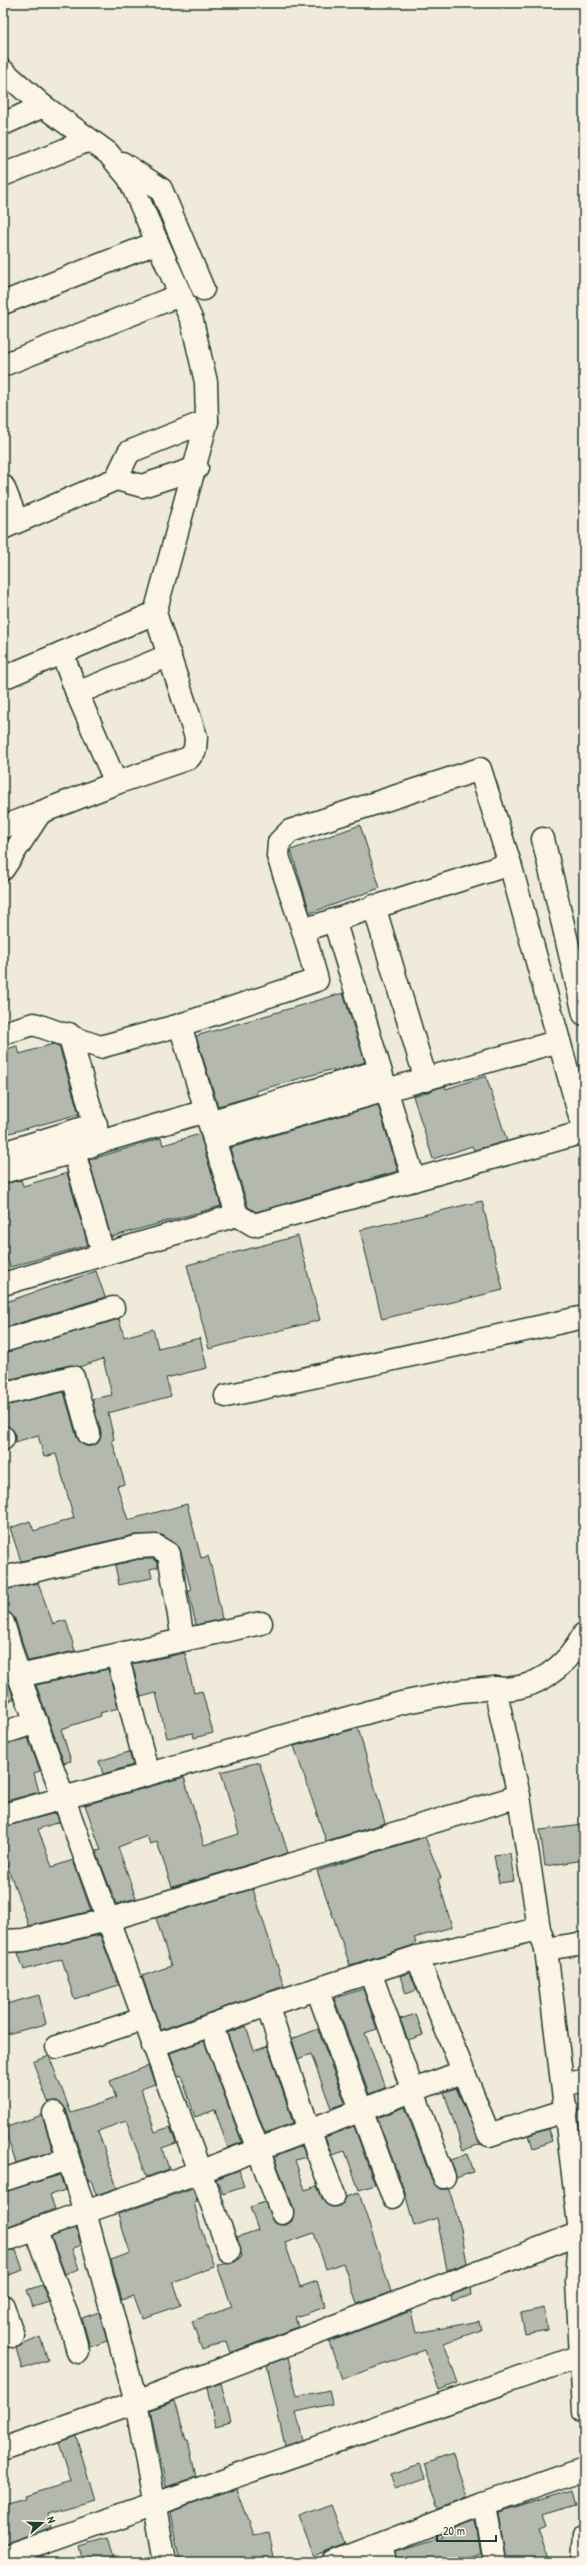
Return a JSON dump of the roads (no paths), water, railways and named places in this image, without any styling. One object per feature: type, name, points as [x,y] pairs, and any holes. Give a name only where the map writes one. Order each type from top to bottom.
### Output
[{"type":"street","points":[[3,72],[43,106],[89,140],[161,188],[203,289]]},
{"type":"street","points":[[3,124],[43,106]]},
{"type":"street","points":[[3,174],[89,140]]},
{"type":"street","points":[[3,827],[116,783],[189,758],[195,750],[196,737],[155,613],[197,468],[207,421],[206,382],[200,349],[192,321],[156,243],[129,178],[108,153]]},
{"type":"street","points":[[3,303],[156,243]]},
{"type":"street","points":[[3,365],[180,295]]},
{"type":"street","points":[[116,480],[129,452],[207,421]]},
{"type":"street","points":[[3,486],[10,524],[116,480],[142,486],[197,468]]},
{"type":"street","points":[[3,678],[155,613]]},
{"type":"street","points":[[62,653],[77,693],[116,783]]},
{"type":"street","points":[[77,693],[170,655]]},
{"type":"street","points":[[3,1033],[34,1024],[70,1034],[100,1047],[180,1025],[317,980],[303,930],[278,856],[279,842],[290,831],[480,770],[510,864],[584,1132],[254,1225],[237,1215],[180,1025]]},
{"type":"street","points":[[3,868],[40,813]]},
{"type":"street","points":[[544,839],[584,1014]]},
{"type":"street","points":[[303,930],[374,906],[510,864]]},
{"type":"street","points":[[374,906],[426,1080]]},
{"type":"street","points":[[334,920],[414,1180]]},
{"type":"street","points":[[542,980],[549,978],[553,980],[567,1021],[572,1024],[584,1022]]},
{"type":"street","points":[[70,1034],[98,1133]]},
{"type":"street","points":[[3,1152],[98,1133],[210,1124],[382,1080],[426,1080],[560,1041]]},
{"type":"street","points":[[3,1172],[74,1152],[98,1133]]},
{"type":"street","points":[[74,1152],[103,1253]]},
{"type":"street","points":[[3,1284],[103,1253],[237,1215]]},
{"type":"street","points":[[3,1341],[113,1308]]},
{"type":"street","points":[[226,1396],[584,1317]]},
{"type":"street","points":[[3,1394],[73,1377],[89,1434]]},
{"type":"street","points":[[3,1578],[137,1547],[156,1546],[169,1554],[183,1640]]},
{"type":"street","points":[[19,1676],[261,1623]]},
{"type":"street","points":[[3,1624],[19,1676],[229,2252]]},
{"type":"street","points":[[3,1815],[401,1703],[461,1691],[495,1688],[523,1688],[561,1666],[577,1647],[584,1634]]},
{"type":"street","points":[[117,1655],[148,1774]]},
{"type":"street","points":[[495,1688],[519,1796],[542,1939],[574,2083],[567,2110],[580,2233],[581,2356],[584,2412]]},
{"type":"street","points":[[3,1733],[36,1722]]},
{"type":"street","points":[[3,1941],[24,1940],[107,1920],[519,1796]]},
{"type":"street","points":[[153,2046],[268,2005],[418,1957],[542,1939],[584,1942]]},
{"type":"street","points":[[418,1957],[462,2072],[489,2135],[567,2110]]},
{"type":"street","points":[[370,1972],[444,2177]]},
{"type":"street","points":[[317,1989],[393,2197]]},
{"type":"street","points":[[268,2005],[309,2130],[334,2195]]},
{"type":"street","points":[[57,2047],[143,2019]]},
{"type":"street","points":[[211,2025],[282,2213]]},
{"type":"street","points":[[3,2241],[199,2172],[462,2072]]},
{"type":"street","points":[[54,2113],[85,2212],[136,2402],[165,2562]]},
{"type":"street","points":[[3,2180],[68,2159]]},
{"type":"street","points":[[35,2229],[71,2326],[78,2352]]},
{"type":"street","points":[[3,2449],[136,2402],[580,2233]]},
{"type":"street","points":[[3,2306],[13,2336]]},
{"type":"street","points":[[3,2557],[581,2356]]},
{"type":"street","points":[[334,2562],[384,2553],[484,2504],[584,2469]]},
{"type":"street","points":[[484,2504],[494,2562]]},
{"type":"street","points":[[582,2562],[584,2536]]}]
